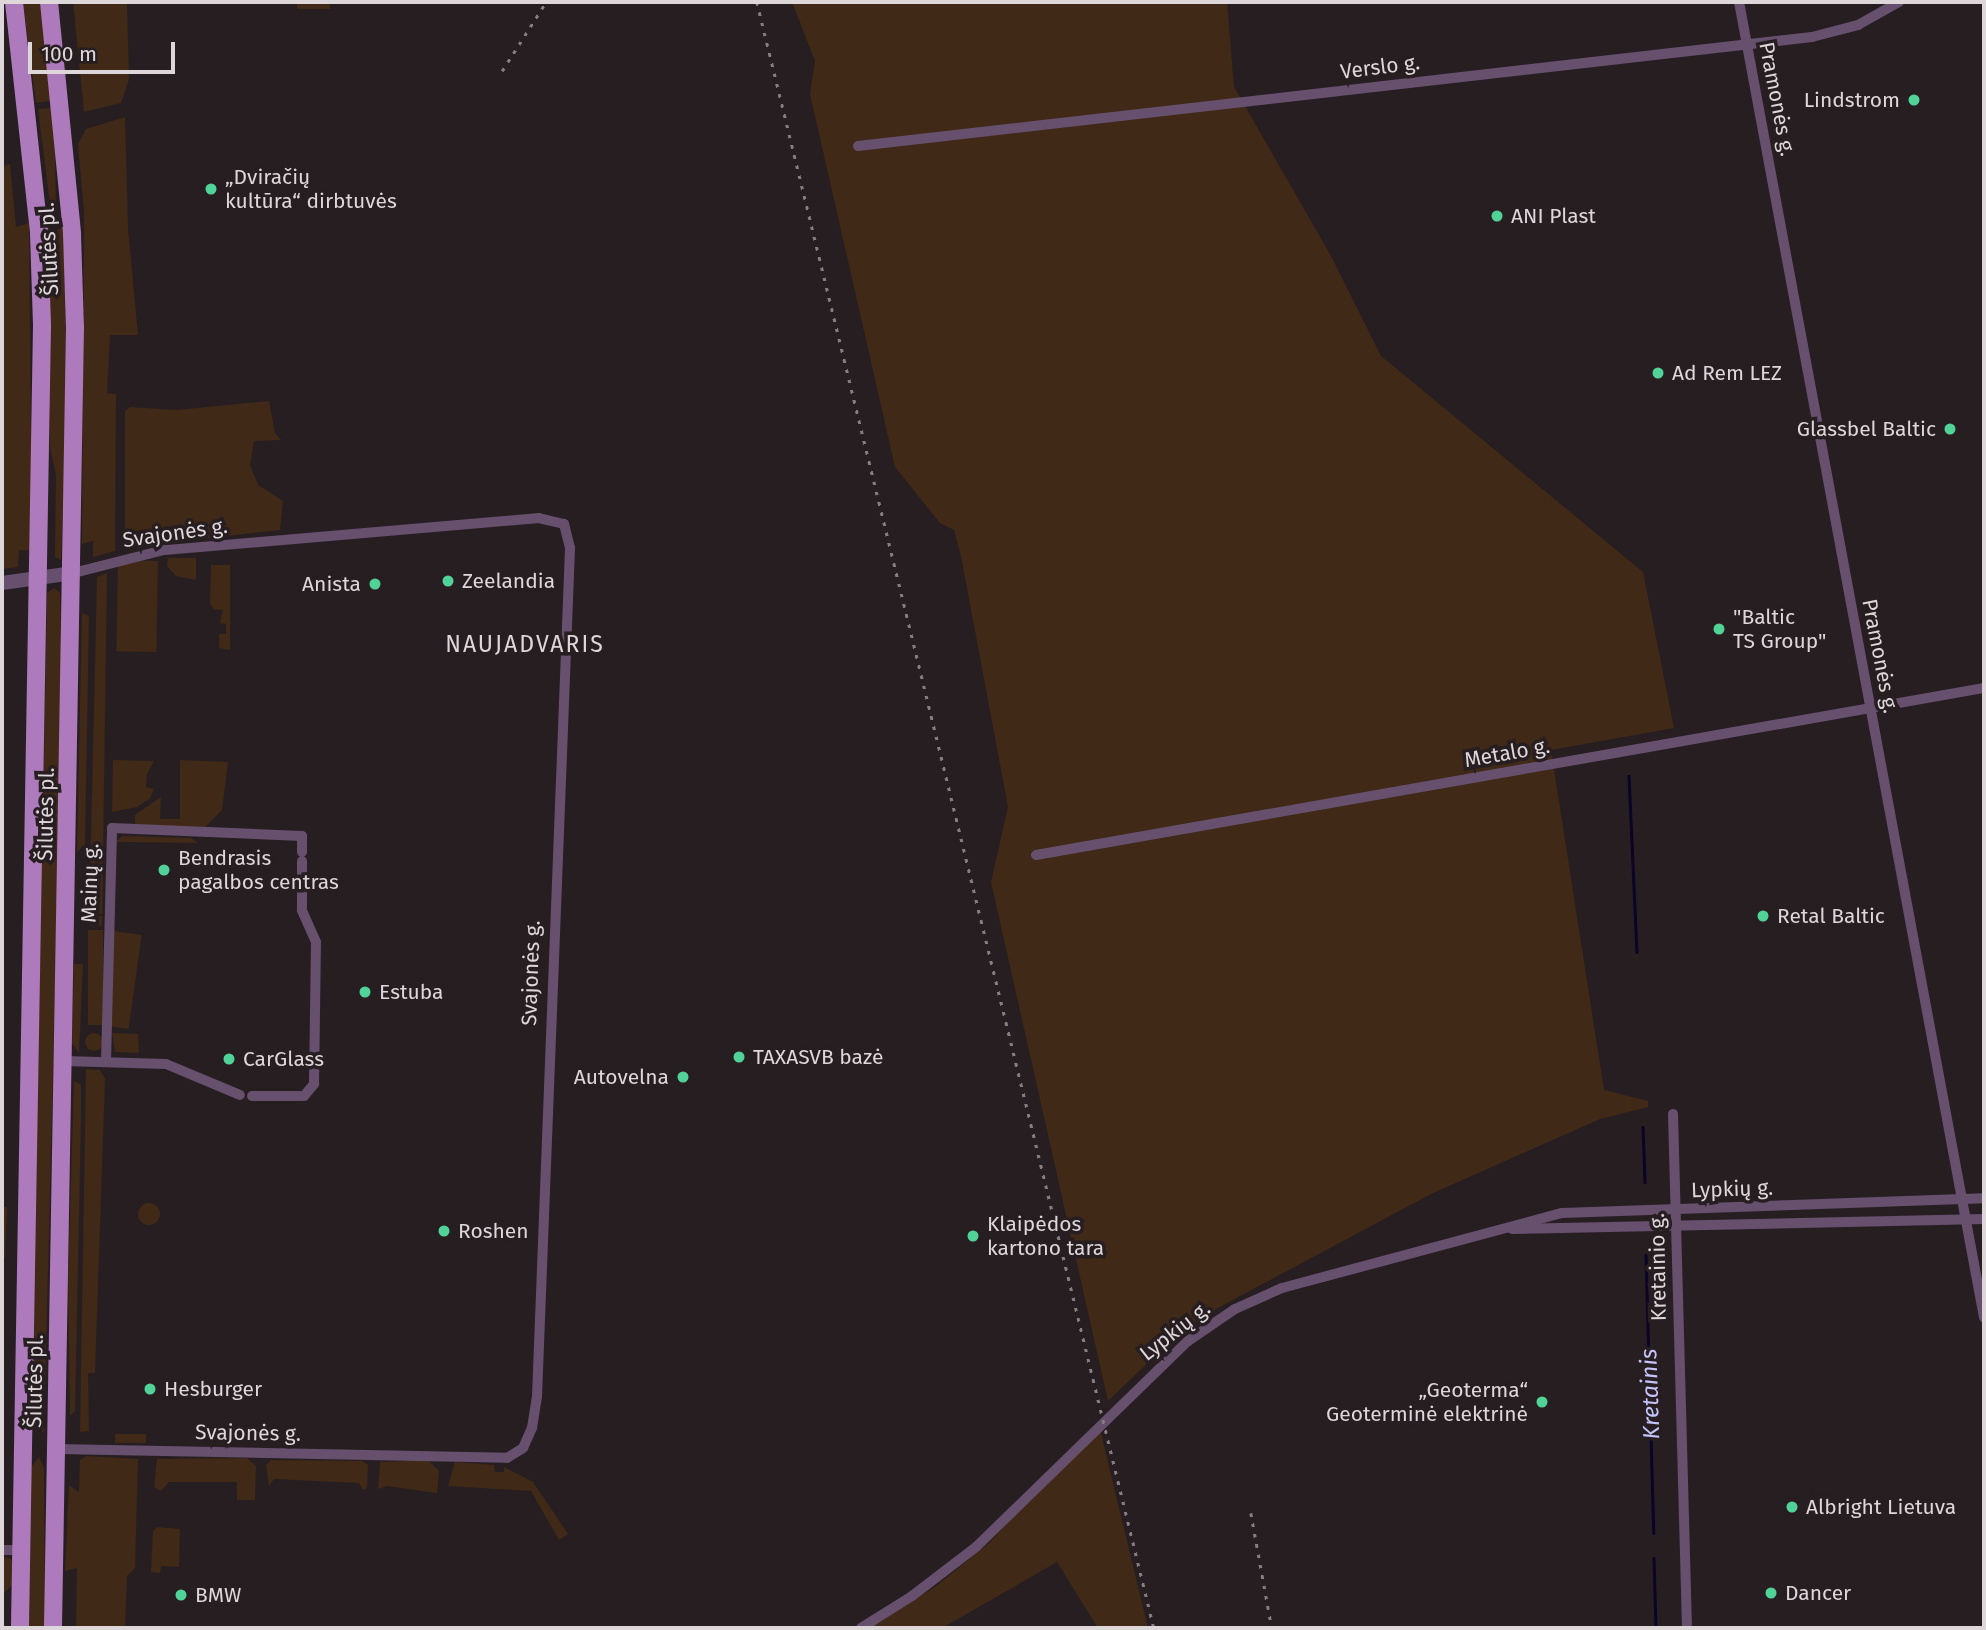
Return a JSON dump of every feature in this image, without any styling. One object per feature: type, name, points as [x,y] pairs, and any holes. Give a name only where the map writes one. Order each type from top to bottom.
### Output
[{"type":"main road","name":"Šilutės pl.","points":[[14,2],[37,214],[42,326],[40,579],[20,1628]]},
{"type":"main road","name":"Šilutės pl.","points":[[49,2],[70,213],[75,327],[73,573],[53,1628]]},
{"type":"main road","points":[[37,214],[48,221],[61,221],[70,213]]},
{"type":"main road","points":[[24,1449],[57,1448]]},
{"type":"street","name":"Pramonės g.","points":[[1739,2],[1984,1317]]},
{"type":"street","name":"Verslo g.","points":[[858,146],[1839,33],[1899,2]]},
{"type":"street","name":"Svajonės g.","points":[[57,1448],[507,1458],[523,1448],[532,1429],[537,1396],[570,548],[564,524],[539,519],[164,550],[73,573]]},
{"type":"street","points":[[2,583],[73,573]]},
{"type":"street","name":"Metalo g.","points":[[1036,855],[1984,688]]},
{"type":"street","name":"Mainų g.","points":[[64,1061],[166,1064],[246,1096],[304,1096],[314,1084],[316,942],[303,911],[302,836],[112,828],[106,1061]]},
{"type":"street","name":"Kretainio g.","points":[[1673,1114],[1687,1628]]},
{"type":"street","name":"Lypkių g.","points":[[861,1628],[912,1596],[976,1547],[1103,1420],[1188,1341],[1249,1302],[1317,1276],[1562,1213],[1984,1198]]},
{"type":"street","name":"Lypkių g.","points":[[1485,1232],[1528,1227],[1984,1219]]},
{"type":"street","points":[[2,1550],[21,1550]]},
{"type":"shaded area","points":[[23,2],[41,2],[51,101],[36,103]]},
{"type":"shaded area","points":[[73,2],[127,2],[129,79],[121,103],[84,112]]},
{"type":"shaded area","points":[[297,2],[330,2],[330,9],[297,9]]},
{"type":"shaded area","points":[[792,2],[1227,2],[1234,87],[1331,256],[1381,356],[1643,572],[1674,728],[1551,750],[1604,1090],[1648,1101],[1648,1107],[1600,1119],[1431,1194],[1216,1309],[1156,1355],[1108,1401],[991,882],[1008,807],[961,556],[954,530],[940,523],[895,467],[810,94],[815,61]]},
{"type":"shaded area","points":[[51,108],[55,146],[56,215],[51,212],[38,109]]},
{"type":"shaded area","points":[[125,117],[128,228],[138,335],[110,335],[107,393],[116,394],[115,551],[93,557],[93,541],[82,544],[84,212],[78,144],[86,129]]},
{"type":"shaded area","points":[[10,164],[16,227],[29,223],[32,551],[19,550],[18,567],[2,569],[2,166]]},
{"type":"shaded area","points":[[63,226],[67,377],[61,560],[55,557],[56,475],[50,448],[47,227],[55,232]]},
{"type":"shaded area","points":[[269,401],[275,433],[281,440],[254,441],[250,465],[258,485],[283,501],[280,530],[125,547],[125,411],[130,407],[176,410]]},
{"type":"shaded area","points":[[168,558],[196,558],[196,580],[176,576],[167,566]]},
{"type":"shaded area","points":[[118,560],[158,561],[156,652],[116,651]]},
{"type":"shaded area","points":[[211,565],[230,565],[230,650],[219,648],[219,634],[226,634],[226,624],[220,623],[223,610],[213,609],[210,603]]},
{"type":"shaded area","points":[[107,573],[102,926],[89,925],[97,577]]},
{"type":"shaded area","points":[[54,588],[60,593],[62,698],[44,1433],[38,1428],[36,1418],[33,1342],[47,593]]},
{"type":"shaded area","points":[[82,613],[89,616],[85,844],[77,852]]},
{"type":"shaded area","points":[[113,760],[154,761],[147,774],[146,787],[154,789],[150,798],[137,807],[112,812]]},
{"type":"shaded area","points":[[180,760],[228,762],[222,810],[205,827],[135,825],[135,815],[161,797],[160,819],[180,819]]},
{"type":"shaded area","points":[[122,836],[191,838],[198,843],[116,842]]},
{"type":"shaded area","points":[[88,930],[103,930],[103,1025],[88,1025]]},
{"type":"shaded area","points":[[114,931],[142,935],[129,1029],[101,1025]]},
{"type":"shaded area","points":[[74,964],[83,964],[79,1053],[72,1043]]},
{"type":"shaded area","points":[[94,1033],[100,1036],[103,1042],[100,1048],[94,1051],[88,1048],[85,1042],[88,1036]]},
{"type":"shaded area","points":[[112,1033],[138,1034],[139,1053],[115,1052]]},
{"type":"shaded area","points":[[86,1069],[100,1070],[105,1079],[95,1373],[88,1373],[89,1431],[80,1432]]},
{"type":"shaded area","points":[[74,1081],[81,1085],[81,1120],[75,1411],[70,1416],[68,1281]]},
{"type":"shaded area","points":[[149,1203],[157,1206],[160,1214],[157,1222],[149,1225],[141,1222],[138,1214],[141,1206]]},
{"type":"shaded area","points":[[2,1207],[7,1207],[5,1258],[2,1258]]},
{"type":"shaded area","points":[[1099,1425],[1148,1628],[1098,1628],[1057,1562],[942,1628],[869,1628],[935,1587],[988,1544]]},
{"type":"shaded area","points":[[115,1434],[146,1434],[146,1443],[115,1443]]},
{"type":"shaded area","points":[[86,1456],[138,1459],[135,1568],[127,1576],[125,1628],[76,1628],[77,1568],[65,1571],[69,1485],[79,1492],[80,1460]]},
{"type":"shaded area","points":[[39,1457],[44,1468],[45,1628],[28,1628],[31,1467]]},
{"type":"shaded area","points":[[247,1458],[256,1466],[255,1500],[237,1500],[237,1482],[169,1482],[161,1491],[154,1487],[157,1459]]},
{"type":"shaded area","points":[[271,1460],[362,1461],[368,1465],[367,1488],[363,1490],[359,1483],[274,1479],[269,1486],[266,1465]]},
{"type":"shaded area","points":[[428,1460],[439,1471],[437,1493],[387,1486],[378,1489],[380,1462]]},
{"type":"shaded area","points":[[455,1462],[494,1465],[495,1472],[504,1472],[504,1467],[533,1482],[568,1534],[559,1540],[531,1491],[448,1486]]},
{"type":"shaded area","points":[[157,1527],[180,1529],[179,1567],[161,1566],[160,1573],[151,1572],[153,1531]]},
{"type":"shaded area","points":[[2,1556],[12,1559],[13,1584],[2,1595]]},
{"type":"waterway","name":"Kretainis","points":[[1629,776],[1637,952]]},
{"type":"waterway","name":"Kretainis","points":[[1643,1127],[1645,1182]]},
{"type":"waterway","name":"Kretainis","points":[[1646,1255],[1654,1533]]},
{"type":"waterway","name":"Kretainis","points":[[1654,1558],[1656,1628]]},
{"type":"railway","points":[[502,71],[546,2]]},
{"type":"railway","points":[[757,2],[1154,1628]]},
{"type":"railway","points":[[1251,1513],[1272,1628]]},
{"type":"place","name":"Lindstrom","points":[[1914,100]]},
{"type":"place","name":"„Dviračių kultūra“ dirbtuvės","points":[[211,189]]},
{"type":"place","name":"ANI Plast","points":[[1497,216]]},
{"type":"place","name":"Ad Rem LEZ","points":[[1658,373]]},
{"type":"place","name":"Glassbel Baltic","points":[[1950,429]]},
{"type":"place","name":"Zeelandia","points":[[448,581]]},
{"type":"place","name":"Anista","points":[[375,584]]},
{"type":"place","name":"\"Baltic TS Group\"","points":[[1719,629]]},
{"type":"place","name":"Bendrasis pagalbos centras","points":[[164,870]]},
{"type":"place","name":"Retal Baltic","points":[[1763,916]]},
{"type":"place","name":"Estuba","points":[[365,992]]},
{"type":"place","name":"TAXASVB bazė","points":[[739,1057]]},
{"type":"place","name":"CarGlass","points":[[229,1059]]},
{"type":"place","name":"Autovelna","points":[[683,1077]]},
{"type":"place","name":"Roshen","points":[[444,1231]]},
{"type":"place","name":"Klaipėdos kartono tara","points":[[973,1236]]},
{"type":"place","name":"Hesburger","points":[[150,1389]]},
{"type":"place","name":"„Geoterma“ Geoterminė elektrinė","points":[[1542,1402]]},
{"type":"place","name":"Albright Lietuva","points":[[1792,1507]]},
{"type":"place","name":"Dancer","points":[[1771,1593]]},
{"type":"place","name":"BMW","points":[[181,1595]]},
{"type":"district","name":"NAUJADVARIS","points":[[525,644]]}]
